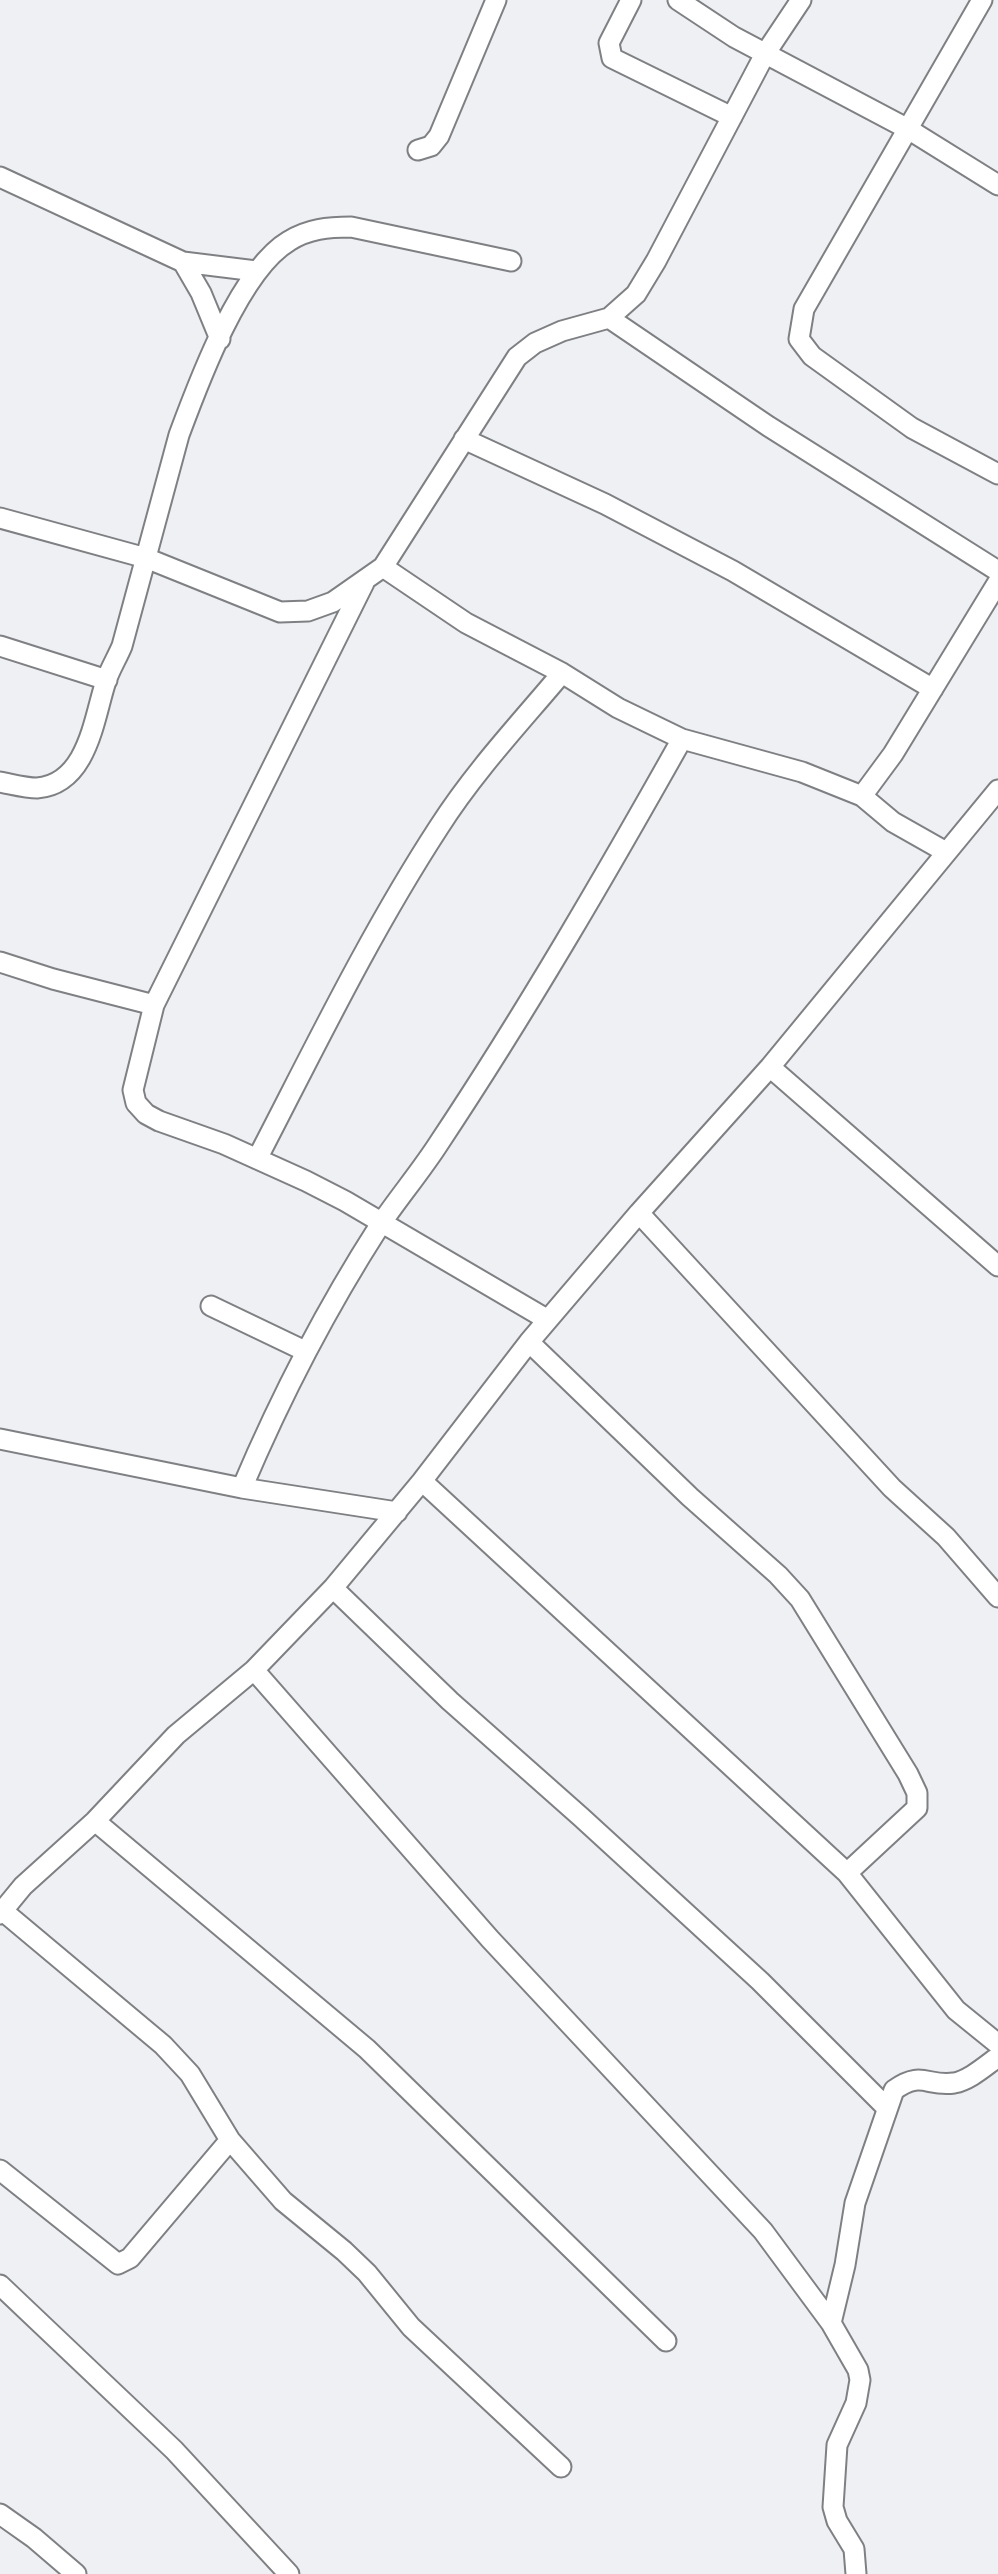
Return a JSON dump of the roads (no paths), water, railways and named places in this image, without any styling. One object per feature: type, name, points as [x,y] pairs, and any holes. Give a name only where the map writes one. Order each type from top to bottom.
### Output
[{"type":"street","points":[[418,150],[431,146],[439,135],[496,0]]},
{"type":"street","points":[[631,0],[609,43],[612,58],[732,117]]},
{"type":"street","points":[[0,517],[146,558],[280,612],[308,611],[333,602],[364,583],[383,567],[517,357],[544,339],[609,318],[624,306],[642,283],[765,54],[801,0]]},
{"type":"street","points":[[982,0],[804,309],[799,339],[812,356],[912,428],[998,474]]},
{"type":"street","points":[[684,2],[734,37],[908,129],[998,185]]},
{"type":"street","points":[[0,177],[183,262],[256,271]]},
{"type":"street","points":[[0,782],[38,788],[58,781],[76,765],[93,733],[107,680],[122,646],[179,435],[220,339],[256,271],[267,257],[287,241],[308,231],[351,227],[511,261]]},
{"type":"street","points":[[183,262],[201,293],[220,339]]},
{"type":"street","points":[[609,318],[768,426],[998,571]]},
{"type":"street","points":[[464,439],[605,505],[733,571],[933,689]]},
{"type":"street","points":[[383,567],[466,623],[562,673],[618,708],[682,739],[802,772],[862,796],[916,837],[946,852]]},
{"type":"street","points":[[862,796],[893,754],[998,582]]},
{"type":"street","points":[[364,583],[155,1004],[134,1090],[136,1103],[146,1114],[159,1121],[224,1144],[335,1196],[548,1320]]},
{"type":"street","points":[[0,646],[107,680]]},
{"type":"street","points":[[257,1159],[394,898],[440,824],[562,673]]},
{"type":"street","points":[[242,1488],[305,1351],[382,1224],[438,1145],[540,984],[682,739]]},
{"type":"street","points":[[561,2467],[411,2327],[367,2273],[345,2251],[283,2201],[230,2140],[190,2074],[163,2045],[1,1912],[33,1877],[95,1821],[176,1735],[254,1670],[333,1588],[422,1481],[529,1342],[639,1213],[770,1067],[998,790]]},
{"type":"street","points":[[0,962],[53,979],[155,1004]]},
{"type":"street","points":[[770,1067],[998,1266]]},
{"type":"street","points":[[639,1213],[892,1488],[946,1537],[998,1597]]},
{"type":"street","points":[[211,1306],[305,1351]]},
{"type":"street","points":[[529,1342],[690,1497],[778,1575],[800,1599],[908,1774],[917,1793],[918,1808],[847,1873]]},
{"type":"street","points":[[0,1439],[242,1488],[397,1512]]},
{"type":"street","points":[[422,1481],[847,1873],[956,2010],[998,2044]]},
{"type":"street","points":[[333,1588],[450,1702],[581,1817],[760,1981],[887,2108]]},
{"type":"street","points":[[254,1670],[490,1939],[762,2231],[831,2323],[858,2370],[860,2380],[856,2403],[837,2445],[833,2507],[837,2521],[854,2549],[856,2574]]},
{"type":"street","points":[[95,1821],[367,2049],[666,2341]]},
{"type":"street","points":[[831,2323],[845,2265],[855,2203],[894,2090],[919,2078],[952,2083],[963,2080],[998,2057]]},
{"type":"street","points":[[0,2170],[118,2264],[130,2258],[230,2140]]},
{"type":"street","points":[[0,2285],[174,2450],[289,2574]]},
{"type":"street","points":[[0,2514],[34,2538],[76,2574]]}]
